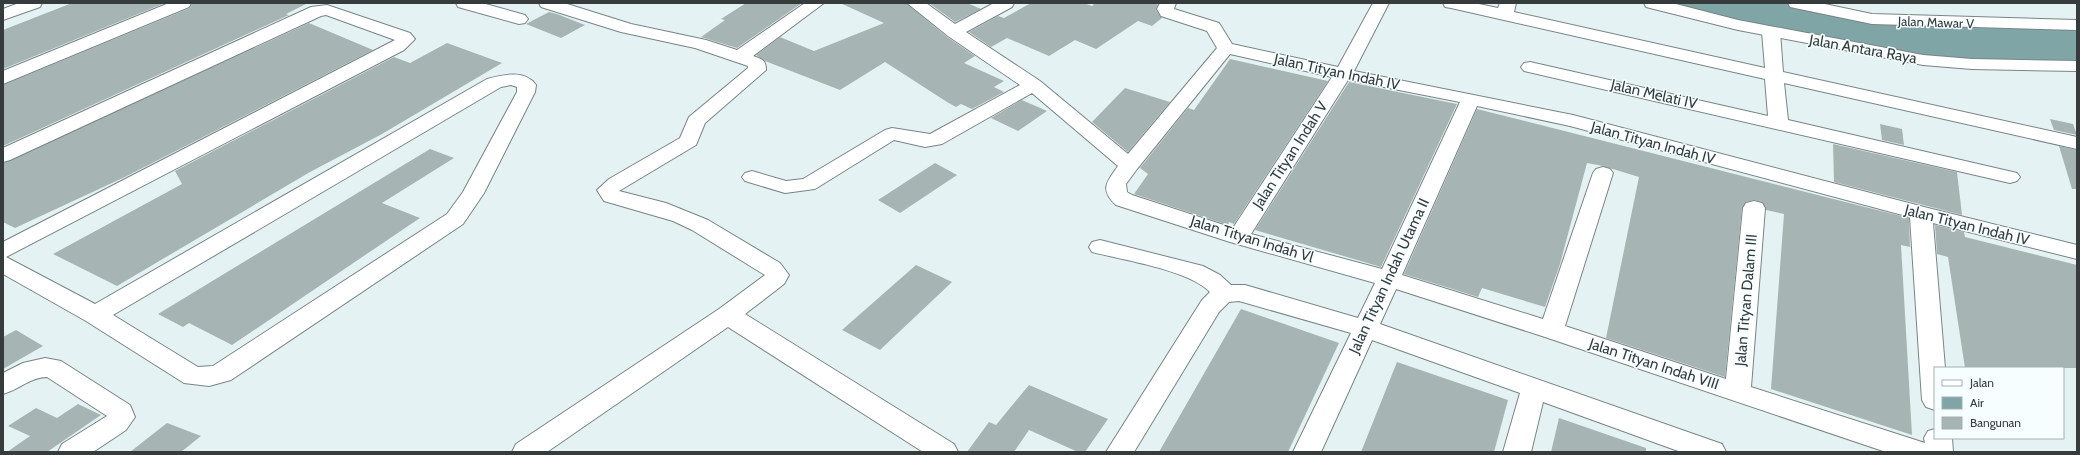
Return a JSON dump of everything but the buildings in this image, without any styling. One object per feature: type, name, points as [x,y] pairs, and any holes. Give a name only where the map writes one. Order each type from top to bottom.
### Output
[{"type":"street","points":[[3,15],[34,3]]},
{"type":"street","points":[[3,78],[183,3]]},
{"type":"street","points":[[464,3],[519,19]]},
{"type":"street","points":[[526,452],[728,315],[776,278],[776,272],[772,268],[700,225],[658,208],[612,196],[608,190],[616,183],[689,141],[696,121],[756,70],[756,63],[741,56],[700,44],[627,28],[547,3]]},
{"type":"street","points":[[915,3],[954,32],[1033,85],[1129,165],[1226,48],[1213,27],[1167,12],[1165,9],[1168,3]]},
{"type":"street","points":[[954,32],[1006,3]]},
{"type":"street","name":"Jalan Tityan Indah V","points":[[1238,237],[1343,74],[1381,3]]},
{"type":"street","points":[[1451,3],[1511,12],[1773,74],[2077,143]]},
{"type":"street","name":"Jalan Antara Raya","points":[[1652,3],[1771,32],[1923,60],[1972,64],[2077,66]]},
{"type":"street","name":"Jalan Mawar V","points":[[1796,3],[1872,20],[2077,25]]},
{"type":"street","points":[[741,56],[811,4]]},
{"type":"street","points":[[3,156],[317,10],[327,10],[406,39],[398,46],[3,252]]},
{"type":"street","points":[[1771,32],[1773,74],[1778,122]]},
{"type":"street","name":"Jalan Tityan Indah IV","points":[[1226,48],[1343,74],[1471,99],[1572,121],[1921,213],[2077,252]]},
{"type":"street","name":"Jalan Melati IV","points":[[1530,67],[1778,122],[2010,177]]},
{"type":"street","points":[[3,264],[95,315],[193,376],[209,377],[222,373],[254,354],[455,219],[473,194],[526,92],[527,85],[522,80],[515,79],[494,83],[95,315]]},
{"type":"street","points":[[752,177],[785,187],[808,185],[888,136],[898,135],[925,141],[935,140],[1033,85]]},
{"type":"street","name":"Jalan Tityan Indah Utama II","points":[[1307,452],[1364,328],[1389,279],[1471,99]]},
{"type":"street","name":"Jalan Tityan Indah Vl","points":[[1129,165],[1116,184],[1117,194],[1124,200],[1238,237],[1389,279]]},
{"type":"street","points":[[1550,330],[1603,173]]},
{"type":"street","name":"Jalan Tityan Dalam III","points":[[1738,392],[1754,208]]},
{"type":"street","points":[[1921,213],[1934,387]]},
{"type":"street","points":[[1100,247],[1195,271],[1212,280],[1225,293]]},
{"type":"street","name":"Jalan Tityan Indah VIII","points":[[1389,279],[1550,330],[1918,452]]},
{"type":"street","points":[[1120,452],[1210,306],[1217,298],[1225,293],[1244,293],[1364,328],[1712,452]]},
{"type":"street","points":[[728,315],[944,452]]},
{"type":"street","points":[[3,386],[28,371],[45,367],[52,368],[121,412],[122,417],[118,423],[72,452]]},
{"type":"street","points":[[1516,452],[1534,388]]},
{"type":"street","points":[[1938,439],[1939,452]]},
{"type":"water","points":[[1652,3],[1796,3],[1872,19],[2077,25],[2077,66],[1947,62]]}]
